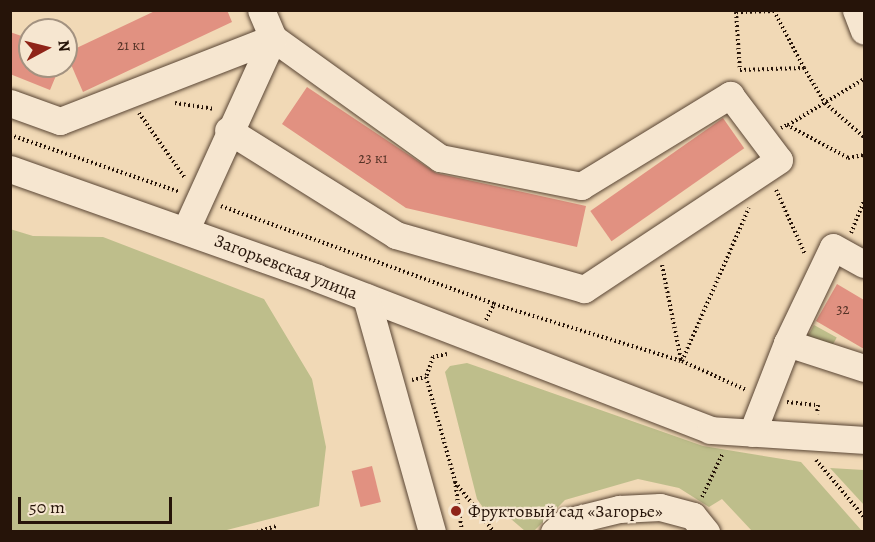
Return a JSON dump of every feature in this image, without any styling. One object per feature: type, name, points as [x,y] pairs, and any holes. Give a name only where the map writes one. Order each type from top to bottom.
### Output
[{"type":"street","points":[[232,121],[396,235],[584,289],[779,160],[730,95],[581,186],[440,158],[273,38],[261,10]]},
{"type":"street","points":[[856,10],[864,31]]},
{"type":"street","points":[[10,103],[60,121],[273,38]]},
{"type":"street","points":[[186,230],[232,121],[273,38]]},
{"type":"street","name":"Загорьевская улица","points":[[10,169],[186,230],[366,297],[432,531]]},
{"type":"street","points":[[752,433],[787,343],[833,247],[854,259]]},
{"type":"street","points":[[366,297],[710,430],[864,440]]},
{"type":"street","points":[[787,343],[864,368]]},
{"type":"street","points":[[554,531],[566,522],[619,509],[660,507],[699,524]]},
{"type":"path","points":[[804,68],[740,70],[736,11],[774,11],[825,103],[864,137]]},
{"type":"path","points":[[762,137],[787,125],[864,79]]},
{"type":"path","points":[[126,95],[199,198]]},
{"type":"path","points":[[170,102],[232,121]]},
{"type":"path","points":[[787,125],[848,158],[864,156]]},
{"type":"path","points":[[10,135],[199,198],[494,304],[682,361],[765,399],[818,405],[812,456],[864,517]]},
{"type":"path","points":[[766,168],[817,280]]},
{"type":"path","points":[[682,361],[752,200]]},
{"type":"path","points":[[854,259],[864,200]]},
{"type":"path","points":[[657,241],[682,361]]},
{"type":"path","points":[[459,355],[433,357],[426,377],[455,481],[462,531]]},
{"type":"path","points":[[699,524],[725,448]]},
{"type":"path","points":[[455,481],[494,531]]},
{"type":"path","points":[[257,531],[277,526]]},
{"type":"green space","points":[[10,229],[33,236],[103,237],[264,299],[312,379],[326,447],[319,506],[223,531],[11,531]]},
{"type":"green space","points":[[814,325],[837,338],[827,355],[804,342]]},
{"type":"green space","points":[[467,363],[703,446],[801,462],[862,531],[752,531],[722,499],[709,507],[679,488],[638,479],[565,500],[534,531],[525,531],[511,519],[489,516],[477,499],[445,372],[450,366]]},
{"type":"green space","points":[[830,468],[864,470],[864,505]]},
{"type":"building","points":[[157,10],[227,10],[232,22],[83,92],[77,78],[78,47]]},
{"type":"building","points":[[10,32],[18,35],[18,77],[10,74]]},
{"type":"building","points":[[20,78],[55,78],[50,90]]},
{"type":"building","points":[[307,87],[436,173],[586,206],[577,247],[406,208],[282,124]]},
{"type":"building","points":[[723,118],[744,148],[612,241],[590,211]]},
{"type":"building","points":[[837,284],[864,300],[864,349],[816,321]]},
{"type":"building","points":[[372,466],[381,502],[361,507],[352,471]]},
{"type":"place","name":"Фруктовый сад «Загорье»","points":[[456,511]]}]
